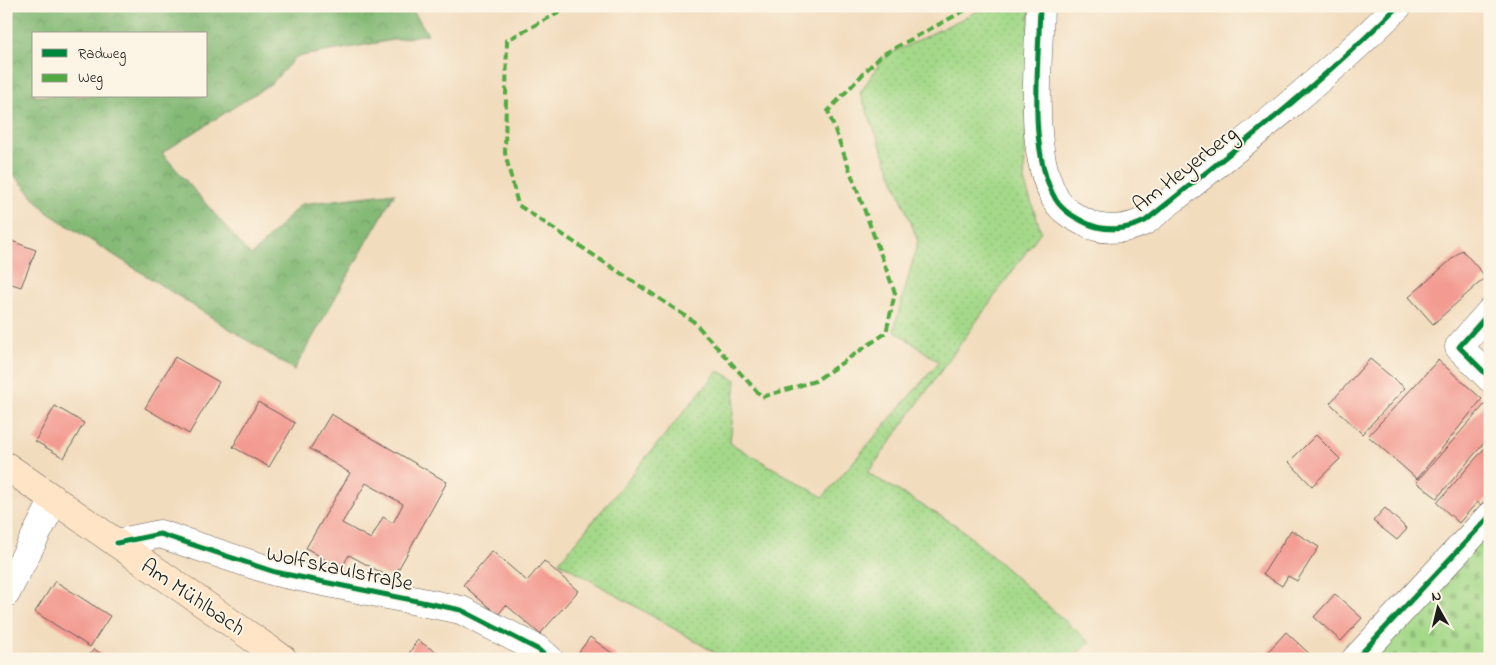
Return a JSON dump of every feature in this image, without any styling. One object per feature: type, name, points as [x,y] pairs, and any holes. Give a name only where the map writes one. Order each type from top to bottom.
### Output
[{"type":"street","name":"Am Heyerberg","points":[[1040,6],[1037,129],[1048,182],[1056,200],[1069,214],[1093,226],[1130,229],[1145,221],[1265,126],[1352,52],[1398,6]]},
{"type":"street","points":[[1490,312],[1459,347],[1490,378]]},
{"type":"street","name":"Am Mühlbach","points":[[6,466],[283,659]]},
{"type":"street","points":[[6,593],[54,500]]},
{"type":"street","points":[[1356,659],[1490,516]]},
{"type":"street","name":"Wolfskaulstraße","points":[[117,544],[160,534],[275,572],[461,610],[539,650],[549,659]]},
{"type":"green space","points":[[6,6],[410,6],[428,34],[296,57],[272,83],[162,153],[251,256],[301,204],[395,193],[294,370],[48,213],[6,166]]},
{"type":"green space","points":[[988,6],[1030,6],[1024,181],[1041,231],[868,473],[959,527],[1090,643],[1069,659],[726,659],[559,562],[718,371],[736,380],[730,443],[823,497],[939,362],[894,330],[918,241],[860,93],[884,57]]},
{"type":"green space","points":[[1490,513],[1490,659],[1364,659]]},
{"type":"building","points":[[6,239],[36,250],[21,287],[6,282]]},
{"type":"building","points":[[1462,250],[1486,277],[1433,324],[1409,297]]},
{"type":"building","points":[[175,357],[219,382],[189,434],[145,408]]},
{"type":"building","points":[[1370,359],[1405,388],[1362,434],[1330,403]]},
{"type":"building","points":[[1438,360],[1482,399],[1417,479],[1368,436]]},
{"type":"building","points":[[258,402],[295,423],[269,467],[233,447]]},
{"type":"building","points":[[1486,403],[1490,407],[1490,436],[1437,498],[1416,482]]},
{"type":"building","points":[[55,406],[84,423],[64,458],[35,441]]},
{"type":"building","points":[[331,414],[447,482],[393,579],[349,555],[341,569],[306,548],[350,473],[310,449]],"holes":[[[366,483],[403,504],[393,523],[383,517],[371,539],[342,523]]]},
{"type":"building","points":[[1316,435],[1340,459],[1312,486],[1289,462]]},
{"type":"building","points":[[1490,442],[1490,494],[1481,505],[1477,502],[1459,523],[1437,503]]},
{"type":"building","points":[[1385,508],[1407,529],[1397,540],[1373,521]]},
{"type":"building","points":[[1291,530],[1319,547],[1297,581],[1288,576],[1282,586],[1263,574]]},
{"type":"building","points":[[492,551],[527,581],[544,561],[578,591],[540,634],[506,605],[498,615],[463,585]]},
{"type":"building","points":[[55,581],[110,616],[90,647],[35,612]]},
{"type":"building","points":[[1335,594],[1362,618],[1341,641],[1314,617]]},
{"type":"building","points":[[1286,632],[1315,659],[1271,659],[1266,654]]},
{"type":"building","points":[[590,637],[616,656],[614,659],[574,659]]},
{"type":"building","points":[[417,640],[447,659],[406,659]]},
{"type":"building","points":[[94,649],[109,659],[86,659]]},
{"type":"marked path","points":[[571,6],[507,40],[505,153],[518,205],[693,321],[762,397],[815,381],[886,333],[895,293],[828,111],[880,56],[973,6]]},
{"type":"cycle path","points":[[1040,6],[1037,79],[1038,132],[1041,157],[1047,180],[1056,200],[1069,213],[1093,226],[1108,229],[1123,228],[1145,221],[1306,91],[1398,6]]},
{"type":"cycle path","points":[[1490,312],[1459,347],[1490,378]]},
{"type":"cycle path","points":[[1356,659],[1490,516]]},
{"type":"cycle path","points":[[117,543],[160,534],[275,572],[461,610],[539,650],[549,659]]}]
